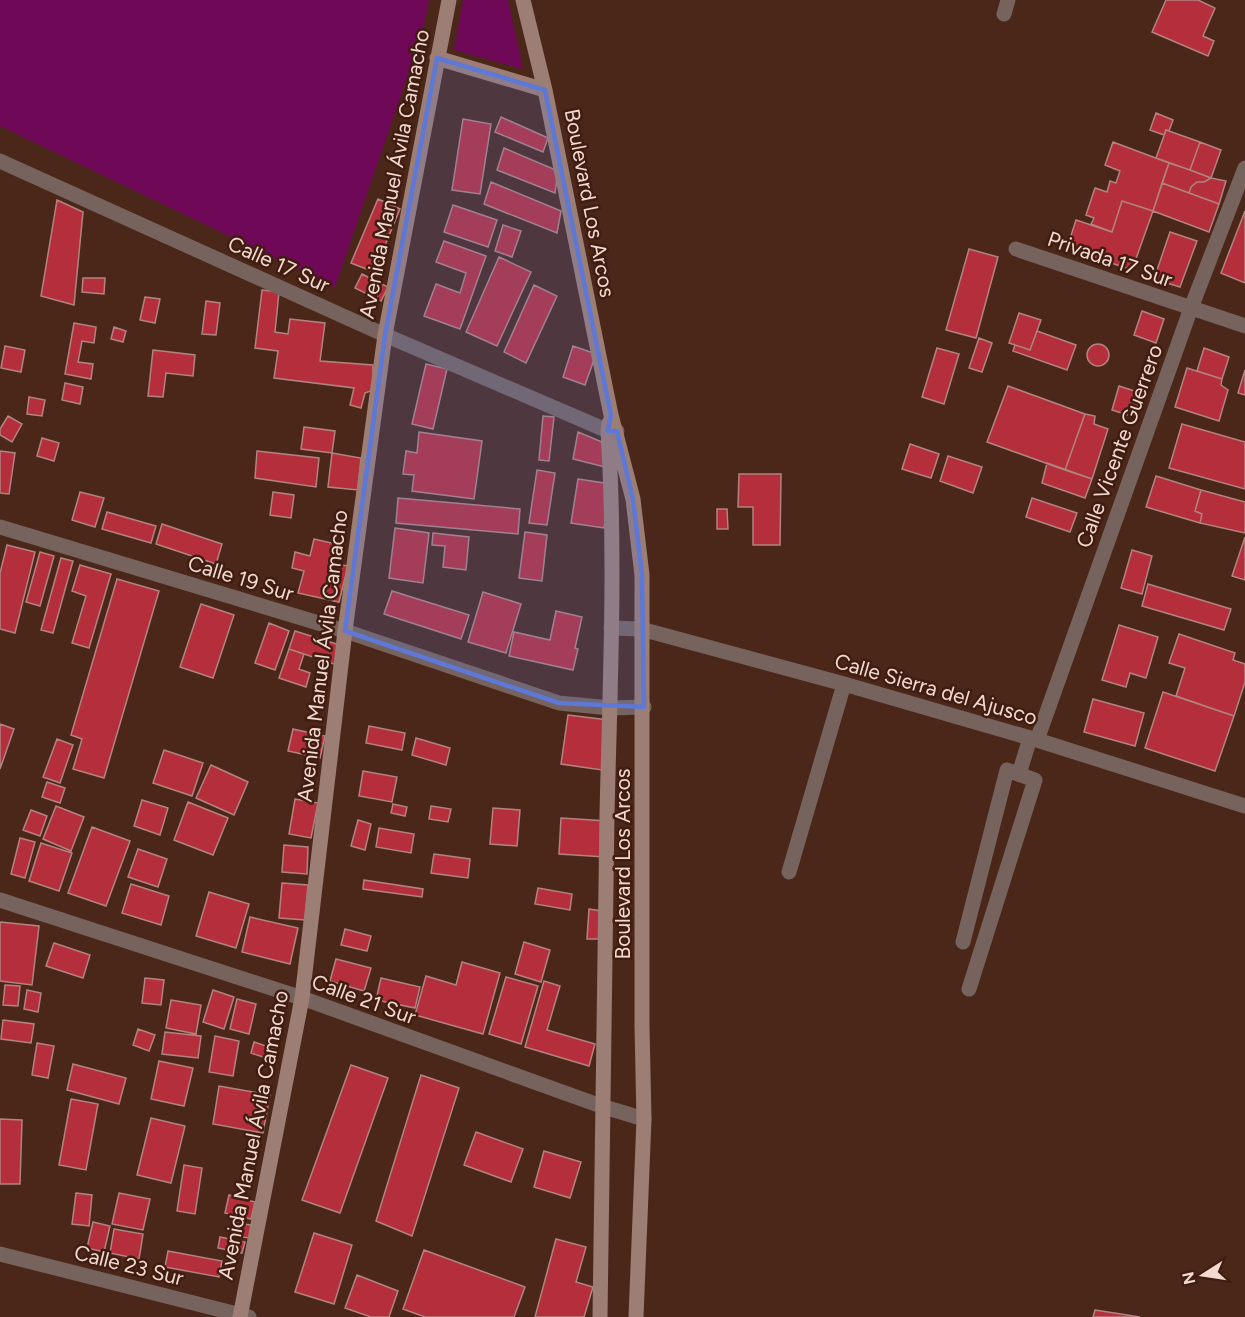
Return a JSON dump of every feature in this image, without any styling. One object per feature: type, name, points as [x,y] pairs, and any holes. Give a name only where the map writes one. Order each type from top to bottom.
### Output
[{"type":"main road","name":"Avenida Manuel Ávila Camacho","points":[[243,1316],[302,998],[345,631],[385,335],[449,0]]},
{"type":"main road","name":"Boulevard Los Arcos","points":[[523,0],[545,90],[611,415],[612,431],[610,708],[601,1106],[600,1317]]},
{"type":"main road","points":[[437,58],[545,90]]},
{"type":"main road","name":"Boulevard Los Arcos","points":[[612,431],[633,498],[642,575],[644,1119],[636,1317]]},
{"type":"street","name":"Calle 17 Sur","points":[[0,161],[385,335],[612,431]]},
{"type":"street","name":"Calle Vicente Guerrero","points":[[1019,774],[1245,168]]},
{"type":"street","name":"Privada 17 Sur","points":[[1016,249],[1191,308]]},
{"type":"street","points":[[1191,308],[1245,326]]},
{"type":"street","name":"Calle 19 Sur","points":[[0,527],[345,631],[559,703],[610,708],[644,707]]},
{"type":"street","name":"Calle Sierra del Ajusco","points":[[611,628],[641,629],[844,684],[1033,739],[1245,806]]},
{"type":"street","points":[[789,872],[844,684]]},
{"type":"street","points":[[963,942],[1007,770],[1035,780],[969,989]]},
{"type":"street","name":"Calle 21 Sur","points":[[0,900],[302,998],[601,1106],[644,1119]]},
{"type":"street","name":"Calle 23 Sur","points":[[0,1254],[243,1316]]},
{"type":"highlighted area","points":[[437,58],[545,90],[611,415],[608,431],[617,431],[633,499],[642,575],[644,707],[559,703],[345,631],[385,335]]},
{"type":"shaded area","points":[[0,0],[429,0],[423,31],[335,287],[0,126]]},
{"type":"shaded area","points":[[463,0],[508,0],[523,69],[454,50]]},
{"type":"building","points":[[1166,0],[1198,0],[1215,8],[1203,36],[1214,41],[1208,56],[1152,32]]},
{"type":"building","points":[[1156,113],[1173,120],[1169,131],[1166,130],[1164,135],[1150,130]]},
{"type":"building","points":[[501,117],[548,138],[543,152],[495,132]]},
{"type":"building","points":[[463,119],[491,124],[480,194],[452,190]]},
{"type":"building","points":[[1166,130],[1200,142],[1190,170],[1156,158]]},
{"type":"building","points":[[1113,142],[1169,163],[1153,211],[1122,201],[1112,232],[1091,224],[1094,218],[1086,215],[1095,188],[1107,192],[1110,181],[1116,183],[1120,171],[1105,165]]},
{"type":"building","points":[[1200,142],[1221,150],[1211,178],[1190,170]]},
{"type":"building","points":[[504,148],[558,171],[555,193],[497,170]]},
{"type":"building","points":[[1169,163],[1211,178],[1204,182],[1197,182],[1191,187],[1189,193],[1162,183]]},
{"type":"building","points":[[1211,178],[1226,181],[1219,204],[1189,193],[1191,187],[1197,182],[1204,182]]},
{"type":"building","points":[[491,182],[561,211],[557,233],[484,204]]},
{"type":"building","points":[[1162,183],[1219,204],[1209,232],[1153,211]]},
{"type":"building","points":[[378,199],[400,209],[374,272],[351,263]]},
{"type":"building","points":[[57,200],[83,212],[74,305],[41,296]]},
{"type":"building","points":[[1122,201],[1153,211],[1132,270],[1067,248],[1076,220],[1112,232]]},
{"type":"building","points":[[453,205],[497,220],[488,247],[444,232]]},
{"type":"building","points":[[1245,211],[1245,283],[1221,273]]},
{"type":"building","points":[[503,225],[521,231],[512,257],[495,251]]},
{"type":"building","points":[[1170,232],[1197,241],[1180,287],[1154,279]]},
{"type":"building","points":[[444,241],[486,256],[460,329],[424,316],[436,284],[460,293],[466,273],[436,262]]},
{"type":"building","points":[[969,249],[998,257],[976,338],[946,330]]},
{"type":"building","points":[[499,257],[531,272],[497,346],[466,332]]},
{"type":"building","points":[[362,274],[388,287],[381,301],[355,288]]},
{"type":"building","points":[[83,278],[105,278],[104,294],[82,292]]},
{"type":"building","points":[[534,285],[557,296],[526,363],[504,352]]},
{"type":"building","points":[[262,290],[279,292],[275,332],[288,334],[290,319],[325,323],[320,361],[373,365],[373,390],[365,393],[361,408],[350,405],[354,388],[274,378],[278,351],[255,348]]},
{"type":"building","points":[[145,297],[160,299],[155,323],[140,320]]},
{"type":"building","points":[[206,301],[220,303],[216,335],[202,334]]},
{"type":"building","points":[[1142,311],[1164,319],[1156,343],[1134,335]]},
{"type":"building","points":[[1019,313],[1041,320],[1030,350],[1009,343]]},
{"type":"building","points":[[74,323],[96,327],[94,343],[82,341],[78,362],[93,364],[91,379],[65,374]]},
{"type":"building","points":[[114,327],[126,331],[123,342],[111,339]]},
{"type":"building","points":[[1037,331],[1076,345],[1067,370],[1013,351],[1015,345],[1030,350]]},
{"type":"building","points":[[979,338],[992,343],[982,372],[969,368]]},
{"type":"building","points":[[1098,344],[1106,347],[1109,355],[1106,363],[1098,366],[1090,363],[1087,355],[1090,347]]},
{"type":"building","points":[[5,346],[25,350],[21,372],[1,368]]},
{"type":"building","points":[[573,346],[596,354],[585,385],[563,377]]},
{"type":"building","points":[[937,348],[959,354],[944,404],[922,397]]},
{"type":"building","points":[[1204,348],[1229,357],[1222,379],[1197,371]]},
{"type":"building","points":[[153,350],[195,355],[193,376],[166,373],[163,397],[148,396]]},
{"type":"building","points":[[426,364],[447,369],[433,429],[412,424]]},
{"type":"building","points":[[1187,368],[1222,379],[1221,385],[1228,390],[1219,421],[1175,407]]},
{"type":"building","points":[[1245,370],[1245,395],[1238,393]]},
{"type":"building","points":[[65,383],[83,387],[80,404],[62,400]]},
{"type":"building","points":[[1008,386],[1085,414],[1065,470],[987,442]]},
{"type":"building","points":[[1119,386],[1141,393],[1134,417],[1112,410]]},
{"type":"building","points":[[29,397],[45,400],[42,416],[27,414]]},
{"type":"building","points":[[1085,414],[1095,416],[1094,424],[1108,429],[1092,479],[1065,470]]},
{"type":"building","points":[[8,416],[22,424],[12,442],[0,435],[0,429]]},
{"type":"building","points":[[543,416],[554,417],[549,461],[539,460]]},
{"type":"building","points":[[1182,424],[1245,442],[1245,489],[1169,468]]},
{"type":"building","points":[[304,427],[335,431],[332,453],[301,449]]},
{"type":"building","points":[[419,432],[482,441],[474,499],[412,491],[414,475],[403,474],[406,451],[417,453]]},
{"type":"building","points":[[578,432],[602,442],[605,467],[573,459]]},
{"type":"building","points":[[42,438],[59,443],[54,461],[37,456]]},
{"type":"building","points":[[910,444],[939,454],[931,478],[902,469]]},
{"type":"building","points":[[0,451],[15,453],[9,494],[0,493]]},
{"type":"building","points":[[257,451],[319,458],[316,487],[255,478]]},
{"type":"building","points":[[332,453],[361,458],[358,490],[328,487]]},
{"type":"building","points":[[948,456],[982,467],[973,493],[940,481]]},
{"type":"building","points":[[1047,463],[1092,479],[1085,498],[1042,483]]},
{"type":"building","points":[[537,470],[555,473],[547,525],[529,523]]},
{"type":"building","points":[[739,474],[781,474],[780,545],[753,545],[753,507],[738,507]]},
{"type":"building","points":[[1156,476],[1201,490],[1195,511],[1202,514],[1200,523],[1146,507]]},
{"type":"building","points":[[578,479],[611,484],[604,528],[571,523]]},
{"type":"building","points":[[1201,490],[1245,502],[1245,533],[1200,523],[1202,514],[1195,511]]},
{"type":"building","points":[[80,492],[104,498],[95,527],[72,520]]},
{"type":"building","points":[[273,492],[294,495],[291,518],[270,515]]},
{"type":"building","points":[[398,498],[520,509],[518,534],[396,523]]},
{"type":"building","points":[[1032,498],[1077,513],[1070,532],[1026,517]]},
{"type":"building","points":[[717,509],[727,509],[728,529],[717,529]]},
{"type":"building","points":[[107,512],[156,526],[151,543],[102,529]]},
{"type":"building","points":[[162,524],[222,544],[216,564],[156,544]]},
{"type":"building","points":[[395,528],[429,533],[423,583],[389,578]]},
{"type":"building","points":[[525,532],[547,535],[542,581],[519,578]]},
{"type":"building","points":[[433,533],[469,537],[466,570],[443,567],[445,546],[432,545]]},
{"type":"building","points":[[1245,537],[1245,580],[1232,576]]},
{"type":"building","points":[[314,539],[336,544],[332,563],[348,566],[339,602],[298,593],[304,571],[292,568],[295,552],[310,556]]},
{"type":"building","points":[[7,545],[35,552],[15,633],[0,629],[0,573]]},
{"type":"building","points":[[1132,550],[1152,556],[1142,594],[1121,588]]},
{"type":"building","points":[[40,552],[54,556],[40,606],[26,602]]},
{"type":"building","points":[[61,558],[73,561],[53,633],[41,630]]},
{"type":"building","points":[[80,565],[111,574],[89,648],[72,643],[86,596],[72,591]]},
{"type":"building","points":[[117,579],[159,591],[104,778],[73,769],[82,739],[71,735]]},
{"type":"building","points":[[1148,584],[1231,609],[1224,630],[1142,606]]},
{"type":"building","points":[[392,591],[469,615],[461,639],[384,614]]},
{"type":"building","points":[[483,592],[521,604],[506,653],[468,642]]},
{"type":"building","points":[[201,604],[234,615],[213,678],[180,667]]},
{"type":"building","points":[[556,611],[582,617],[573,670],[509,656],[514,632],[550,640]]},
{"type":"building","points":[[269,623],[289,631],[275,670],[255,663]]},
{"type":"building","points":[[1119,625],[1158,637],[1146,678],[1130,673],[1126,687],[1102,680]]},
{"type":"building","points":[[295,631],[340,645],[337,665],[289,649]]},
{"type":"building","points":[[1179,634],[1235,653],[1233,660],[1245,664],[1245,682],[1234,716],[1176,696],[1185,668],[1169,663]]},
{"type":"building","points":[[289,649],[304,654],[299,669],[310,673],[306,687],[279,678]]},
{"type":"building","points":[[1163,692],[1234,716],[1215,771],[1145,748]]},
{"type":"building","points":[[1093,699],[1144,713],[1135,746],[1084,732]]},
{"type":"building","points":[[568,715],[608,720],[602,770],[561,764]]},
{"type":"building","points":[[0,724],[14,729],[0,769]]},
{"type":"building","points":[[369,726],[405,733],[402,750],[366,743]]},
{"type":"building","points":[[293,729],[325,736],[320,758],[288,751]]},
{"type":"building","points":[[416,738],[450,748],[446,765],[412,755]]},
{"type":"building","points":[[57,739],[73,745],[60,783],[43,777]]},
{"type":"building","points":[[164,750],[203,763],[192,796],[153,783]]},
{"type":"building","points":[[211,765],[248,782],[234,815],[196,798]]},
{"type":"building","points":[[363,771],[397,777],[392,802],[359,796]]},
{"type":"building","points":[[47,782],[65,788],[60,803],[42,797]]},
{"type":"building","points":[[295,799],[318,803],[311,838],[289,834]]},
{"type":"building","points":[[142,800],[168,808],[160,835],[134,826]]},
{"type":"building","points":[[188,802],[228,818],[213,855],[174,840]]},
{"type":"building","points":[[393,804],[407,807],[405,816],[391,813]]},
{"type":"building","points":[[56,806],[84,817],[71,851],[43,839]]},
{"type":"building","points":[[431,806],[451,809],[448,822],[429,819]]},
{"type":"building","points":[[493,808],[520,810],[517,846],[490,844]]},
{"type":"building","points":[[31,810],[47,816],[40,836],[23,830]]},
{"type":"building","points":[[561,818],[607,821],[605,857],[559,854]]},
{"type":"building","points":[[358,820],[371,824],[365,850],[351,846]]},
{"type":"building","points":[[92,827],[130,841],[106,906],[68,893]]},
{"type":"building","points":[[379,828],[414,834],[411,853],[376,847]]},
{"type":"building","points":[[20,838],[35,842],[25,878],[11,874]]},
{"type":"building","points":[[41,843],[72,853],[59,891],[29,881]]},
{"type":"building","points":[[284,845],[308,847],[307,874],[282,872]]},
{"type":"building","points":[[138,849],[167,859],[158,887],[128,877]]},
{"type":"building","points":[[434,854],[470,859],[468,878],[431,873]]},
{"type":"building","points":[[364,880],[423,889],[422,897],[363,889]]},
{"type":"building","points":[[282,883],[308,885],[305,920],[279,918]]},
{"type":"building","points":[[131,884],[169,896],[161,925],[122,913]]},
{"type":"building","points":[[538,888],[572,894],[570,910],[535,904]]},
{"type":"building","points":[[209,892],[249,904],[236,948],[196,936]]},
{"type":"building","points":[[589,909],[602,911],[600,939],[587,939]]},
{"type":"building","points":[[250,917],[298,928],[290,964],[242,952]]},
{"type":"building","points":[[0,922],[39,926],[32,985],[0,981]]},
{"type":"building","points":[[345,929],[371,936],[367,951],[341,945]]},
{"type":"building","points":[[524,942],[550,950],[541,982],[515,974]]},
{"type":"building","points":[[54,943],[90,955],[83,978],[46,966]]},
{"type":"building","points":[[336,959],[371,968],[364,991],[330,981]]},
{"type":"building","points":[[462,962],[500,973],[483,1034],[415,1015],[426,976],[456,985]]},
{"type":"building","points":[[506,977],[538,986],[521,1044],[489,1034]]},
{"type":"building","points":[[145,978],[164,980],[161,1005],[142,1003]]},
{"type":"building","points":[[381,978],[420,987],[415,1008],[376,1000]]},
{"type":"building","points":[[544,981],[560,986],[547,1030],[595,1044],[589,1066],[525,1047]]},
{"type":"building","points":[[5,985],[20,986],[18,1006],[3,1005]]},
{"type":"building","points":[[27,990],[41,993],[38,1012],[24,1009]]},
{"type":"building","points":[[213,990],[234,997],[224,1029],[203,1022]]},
{"type":"building","points":[[237,999],[256,1004],[249,1034],[230,1029]]},
{"type":"building","points":[[171,1000],[201,1005],[196,1034],[166,1028]]},
{"type":"building","points":[[3,1020],[34,1024],[31,1043],[1,1039]]},
{"type":"building","points":[[138,1029],[155,1035],[149,1051],[133,1045]]},
{"type":"building","points":[[165,1032],[201,1036],[198,1058],[162,1054]]},
{"type":"building","points":[[215,1036],[239,1041],[233,1076],[209,1072]]},
{"type":"building","points":[[254,1042],[275,1049],[272,1060],[251,1053]]},
{"type":"building","points":[[37,1043],[54,1046],[48,1078],[32,1075]]},
{"type":"building","points":[[159,1061],[193,1068],[184,1106],[151,1099]]},
{"type":"building","points":[[73,1064],[126,1078],[119,1104],[67,1090]]},
{"type":"building","points":[[351,1065],[388,1078],[340,1213],[302,1200]]},
{"type":"building","points":[[421,1075],[459,1088],[412,1236],[376,1221]]},
{"type":"building","points":[[219,1086],[270,1095],[263,1133],[213,1124]]},
{"type":"building","points":[[71,1099],[98,1104],[86,1170],[59,1165]]},
{"type":"building","points":[[151,1118],[185,1126],[171,1183],[137,1175]]},
{"type":"building","points":[[0,1119],[22,1120],[20,1184],[0,1184]]},
{"type":"building","points":[[476,1132],[523,1149],[511,1182],[464,1165]]},
{"type":"building","points":[[544,1151],[581,1162],[570,1198],[534,1187]]},
{"type":"building","points":[[184,1165],[202,1168],[195,1214],[177,1211]]},
{"type":"building","points":[[76,1193],[92,1195],[89,1226],[72,1224]]},
{"type":"building","points":[[119,1193],[150,1199],[143,1230],[112,1224]]},
{"type":"building","points":[[229,1195],[255,1202],[251,1219],[225,1213]]},
{"type":"building","points":[[93,1222],[110,1226],[104,1252],[87,1248]]},
{"type":"building","points":[[235,1223],[251,1225],[250,1238],[233,1236]]},
{"type":"building","points":[[114,1229],[143,1234],[139,1259],[110,1253]]},
{"type":"building","points":[[314,1233],[352,1245],[334,1304],[295,1292]]},
{"type":"building","points":[[220,1237],[245,1242],[242,1253],[218,1248]]},
{"type":"building","points":[[556,1239],[586,1247],[576,1282],[593,1287],[584,1317],[535,1317]]},
{"type":"building","points":[[424,1250],[525,1287],[514,1317],[425,1317],[403,1309]]},
{"type":"building","points":[[168,1251],[222,1261],[219,1277],[165,1267]]},
{"type":"building","points":[[357,1275],[398,1291],[389,1317],[371,1317],[345,1308]]},
{"type":"building","points":[[1095,1310],[1140,1317],[1093,1317]]}]
